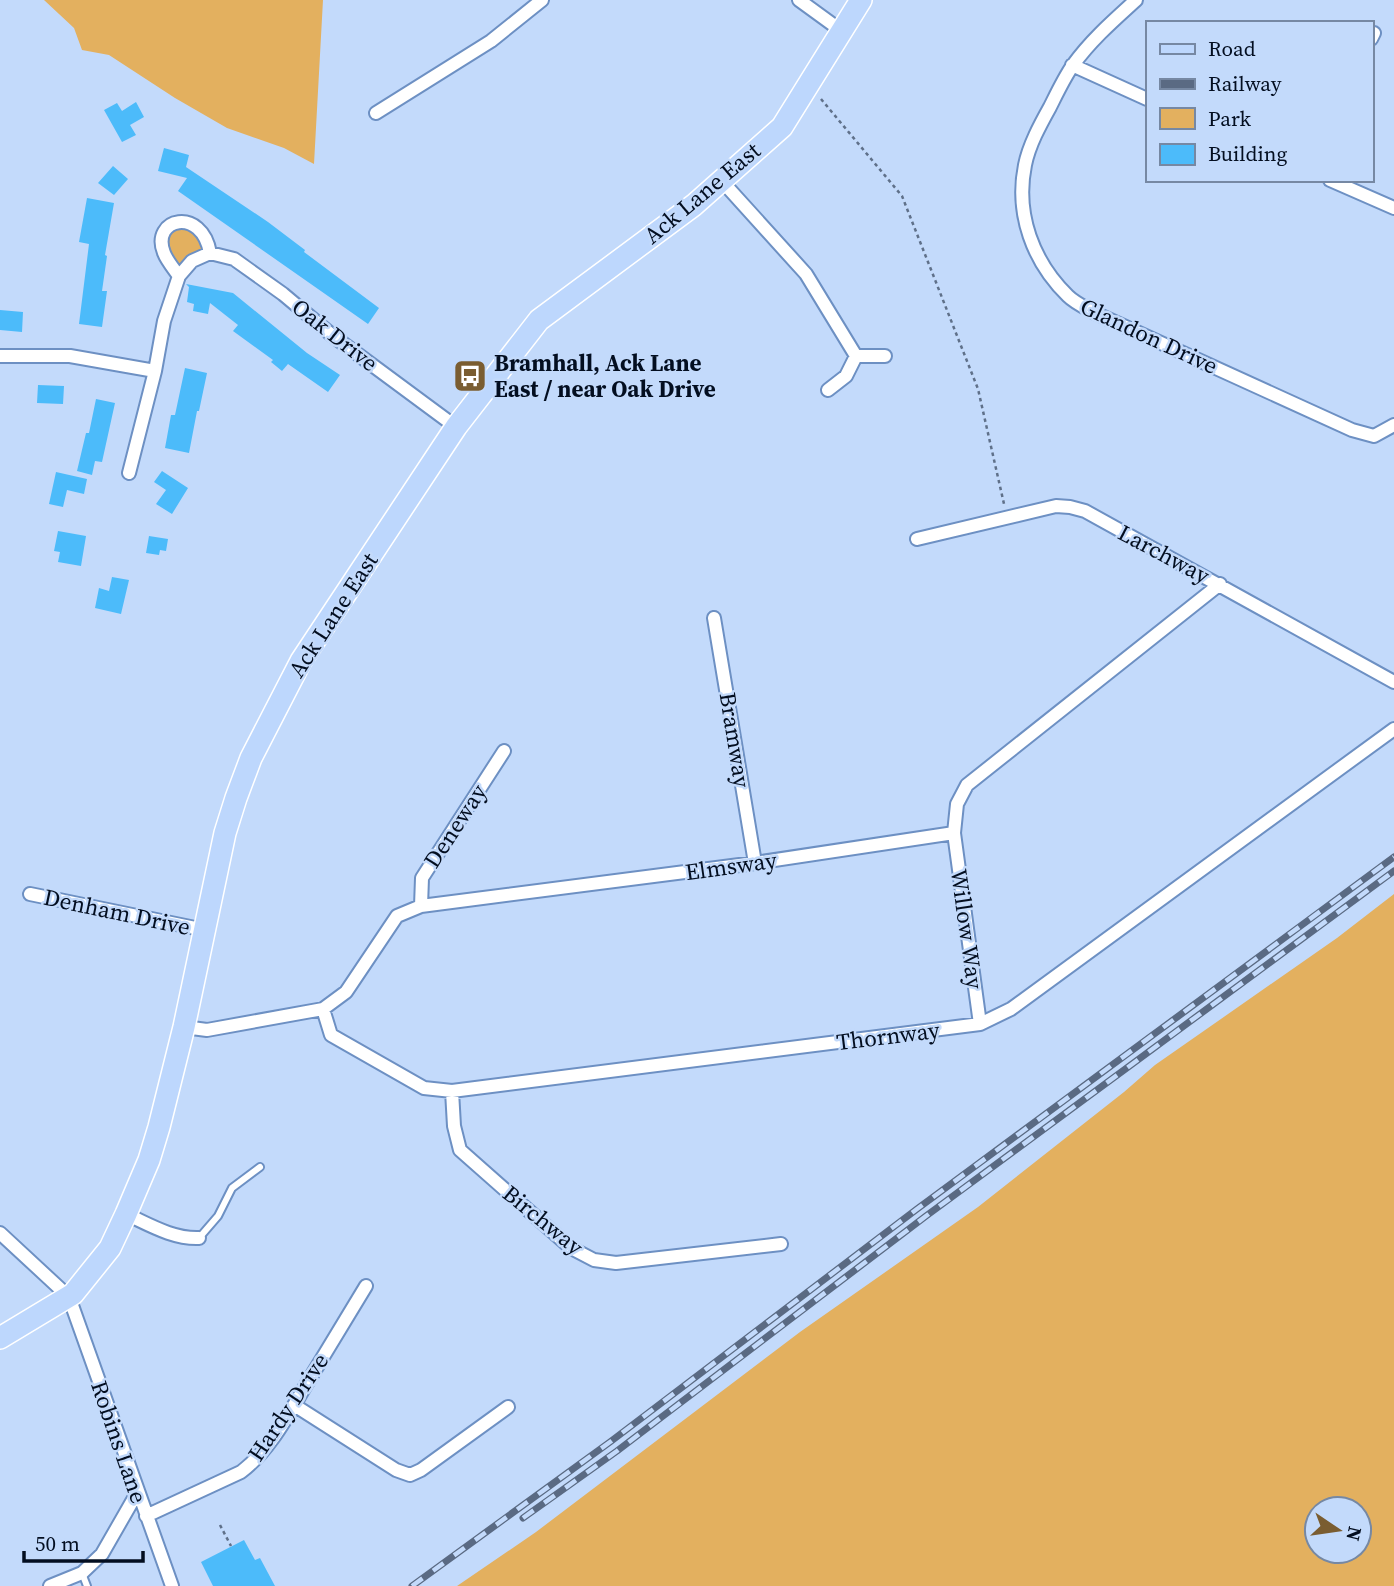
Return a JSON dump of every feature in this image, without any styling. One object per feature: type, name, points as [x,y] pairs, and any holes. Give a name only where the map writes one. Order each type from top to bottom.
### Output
[{"type":"main road","name":"Ack Lane East","points":[[0,1338],[69,1297],[110,1248],[127,1214],[156,1138],[184,1027],[225,833],[236,798],[268,722],[301,661],[456,427],[539,320],[694,205],[782,127],[861,0]]},
{"type":"street","points":[[376,113],[491,41],[542,0]]},
{"type":"street","points":[[799,0],[843,32]]},
{"type":"street","name":"Glandon Drive","points":[[1136,0],[1095,38],[1072,65],[1036,134],[1025,164],[1022,188],[1025,219],[1032,247],[1047,272],[1069,298],[1095,313],[1352,430],[1374,436],[1394,425]]},
{"type":"street","points":[[1072,65],[1146,99]]},
{"type":"street","points":[[722,180],[806,274],[856,356]]},
{"type":"street","points":[[1335,182],[1394,208]]},
{"type":"street","points":[[129,472],[155,371],[164,321],[179,276],[192,261],[210,253],[205,235],[198,229],[174,222],[167,227],[162,243],[164,253],[179,276]]},
{"type":"street","name":"Oak Drive","points":[[210,253],[234,259],[456,427]]},
{"type":"street","points":[[0,356],[70,356],[155,371]]},
{"type":"street","points":[[856,356],[885,356]]},
{"type":"street","points":[[828,390],[846,376],[856,356]]},
{"type":"street","name":"Larchway","points":[[917,540],[1056,506],[1085,511],[1394,682]]},
{"type":"street","points":[[954,833],[957,804],[967,785],[1220,584]]},
{"type":"street","name":"Bramway","points":[[714,618],[755,863]]},
{"type":"street","name":"Thornway","points":[[323,1009],[331,1035],[424,1088],[452,1091],[980,1024],[1011,1009],[1394,729]]},
{"type":"street","name":"Deneway","points":[[421,906],[422,878],[504,751]]},
{"type":"street","name":"Elmsway","points":[[184,1027],[207,1030],[323,1009],[346,992],[397,916],[421,906],[755,863],[954,833]]},
{"type":"street","name":"Willow Way","points":[[954,833],[980,1024]]},
{"type":"street","name":"Denham Drive","points":[[30,894],[205,930]]},
{"type":"street","name":"Birchway","points":[[452,1091],[454,1126],[460,1150],[571,1248],[594,1260],[616,1263],[781,1244]]},
{"type":"street","points":[[127,1214],[176,1236],[185,1239],[199,1238]]},
{"type":"street","points":[[0,1233],[69,1297]]},
{"type":"street","name":"Hardy Drive","points":[[145,1516],[241,1472],[262,1453],[366,1286]]},
{"type":"street","name":"Robins Lane","points":[[69,1297],[172,1586]]},
{"type":"street","points":[[294,1405],[396,1470],[410,1475],[421,1471],[508,1407]]},
{"type":"street","points":[[50,1586],[84,1580],[137,1493]]},
{"type":"lane","points":[[199,1238],[218,1216],[232,1188],[260,1167]]},
{"type":"path","points":[[808,83],[902,196],[978,389],[1008,518]]},
{"type":"path","points":[[220,1525],[231,1546]]},
{"type":"green space","points":[[44,0],[323,0],[314,164],[284,148],[227,128],[109,55],[82,50],[74,28]]},
{"type":"green space","points":[[181,222],[208,243],[179,276],[163,235]]},
{"type":"green space","points":[[1394,894],[1394,1586],[457,1586],[536,1532],[800,1332],[978,1207],[1155,1065],[1337,938]]},
{"type":"building","points":[[136,102],[144,117],[130,125],[136,135],[122,142],[104,110],[117,103],[122,111]]},
{"type":"building","points":[[164,148],[189,155],[186,167],[268,222],[379,308],[368,324],[178,191],[187,178],[158,171]]},
{"type":"building","points":[[113,166],[128,179],[114,195],[98,183]]},
{"type":"building","points":[[87,198],[114,203],[105,255],[102,291],[107,291],[102,327],[79,324],[89,244],[79,242]]},
{"type":"building","points":[[186,284],[233,293],[307,353],[340,375],[328,392],[288,364],[282,371],[271,362],[273,360],[233,331],[238,325],[210,303],[208,314],[193,311],[194,304],[187,302],[189,287]]},
{"type":"building","points":[[0,310],[23,312],[22,332],[0,330]]},
{"type":"building","points":[[185,368],[207,373],[189,453],[165,448],[171,415],[175,415]]},
{"type":"building","points":[[38,385],[64,386],[63,404],[37,403]]},
{"type":"building","points":[[96,399],[115,403],[102,462],[95,461],[92,475],[77,471]]},
{"type":"building","points":[[162,471],[188,488],[172,514],[156,504],[166,490],[154,482]]},
{"type":"building","points":[[56,472],[87,479],[84,494],[67,490],[63,507],[49,504]]},
{"type":"building","points":[[58,531],[86,536],[81,566],[58,562],[60,552],[54,551]]},
{"type":"building","points":[[149,536],[168,539],[166,551],[160,550],[159,555],[146,553]]},
{"type":"building","points":[[112,577],[129,580],[121,614],[95,608],[99,588],[109,591]]},
{"type":"building","points":[[244,1540],[255,1560],[260,1558],[275,1586],[213,1586],[201,1562]]},
{"type":"railway","points":[[412,1586],[610,1442],[917,1209],[1394,857]]},
{"type":"railway","points":[[523,1518],[617,1451],[926,1216],[1394,871]]},
{"type":"place","name":"Bramhall, Ack Lane East / near Oak Drive","points":[[470,376]]}]
